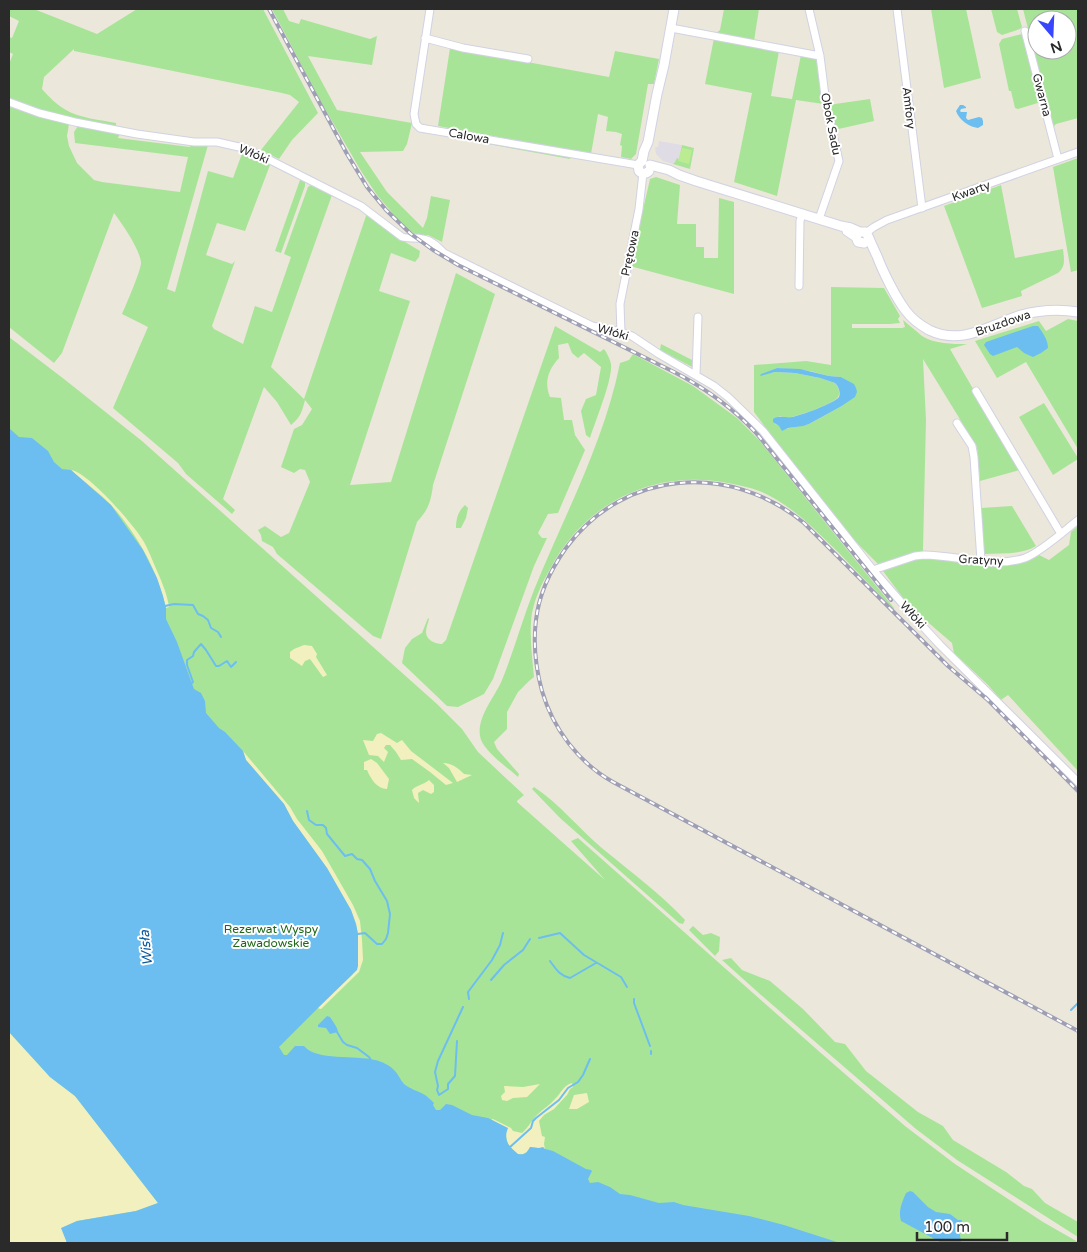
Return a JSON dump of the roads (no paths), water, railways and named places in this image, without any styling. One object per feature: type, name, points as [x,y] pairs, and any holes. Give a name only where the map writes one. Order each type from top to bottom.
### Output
[{"type":"street","name":"Calowa","points":[[430,9],[414,114],[416,124],[420,128],[645,166]]},
{"type":"street","name":"Prętowa","points":[[622,332],[620,304],[639,209],[645,166],[644,151],[648,142],[674,9]]},
{"type":"street","name":"Obok Sadu","points":[[809,9],[820,56],[826,104],[839,161],[819,219]]},
{"type":"street","name":"Amfory","points":[[897,9],[922,208]]},
{"type":"street","points":[[671,28],[820,56]]},
{"type":"street","name":"Gwarna","points":[[1025,31],[1058,159]]},
{"type":"street","points":[[425,38],[463,48],[528,59]]},
{"type":"street","name":"Włóki","points":[[9,102],[39,113],[75,122],[194,142],[217,142],[248,150],[361,206],[402,237],[426,239],[444,253],[592,326],[632,336],[714,386],[728,396],[763,432],[873,570],[940,644],[1078,782]]},
{"type":"street","name":"Kwarty","points":[[863,236],[887,220],[1078,152]]},
{"type":"street","name":"Bruzdowa","points":[[645,166],[669,170],[678,175],[851,228],[863,236],[869,250],[877,257],[900,302],[908,313],[922,326],[941,334],[965,335],[1036,312],[1062,310],[1078,312]]},
{"type":"street","points":[[799,286],[800,221],[802,214]]},
{"type":"street","points":[[696,375],[698,316]]},
{"type":"street","points":[[976,391],[1061,534]]},
{"type":"street","points":[[958,423],[972,446],[981,561]]},
{"type":"street","name":"Gratyny","points":[[873,570],[915,556],[924,555],[999,562],[1026,558],[1078,520]]},
{"type":"water","points":[[960,105],[966,107],[960,111],[967,112],[966,118],[968,120],[982,118],[983,125],[978,128],[968,125],[962,120],[956,111]]},
{"type":"water","points":[[1038,326],[1042,331],[1048,348],[1033,357],[1017,347],[993,356],[984,345],[986,342]]},
{"type":"water","points":[[777,368],[800,369],[841,377],[854,384],[857,392],[855,397],[840,407],[809,424],[782,431],[773,422],[773,419],[792,417],[817,409],[836,400],[840,393],[835,383],[820,378],[795,373],[775,372],[760,376]]},
{"type":"water","name":"Wisła","points":[[9,428],[19,437],[32,438],[48,451],[54,462],[62,469],[71,470],[111,505],[143,550],[157,578],[163,596],[166,619],[177,642],[194,689],[201,693],[205,701],[206,713],[243,751],[246,760],[284,804],[293,821],[327,868],[351,910],[358,934],[357,970],[279,1047],[284,1055],[287,1055],[295,1046],[304,1046],[310,1051],[327,1056],[380,1061],[393,1069],[404,1084],[425,1095],[434,1103],[433,1105],[436,1110],[440,1110],[446,1104],[472,1115],[488,1118],[508,1128],[506,1136],[508,1143],[518,1154],[526,1153],[530,1147],[543,1147],[553,1151],[591,1170],[588,1179],[590,1183],[598,1182],[620,1194],[659,1203],[674,1202],[749,1216],[840,1243],[67,1243],[61,1228],[77,1221],[136,1211],[158,1203],[75,1096],[50,1077],[9,1032]]},
{"type":"water","points":[[327,1016],[330,1017],[338,1032],[330,1034],[326,1028],[318,1027]]},
{"type":"water","points":[[910,1191],[936,1212],[950,1214],[958,1220],[962,1220],[961,1243],[942,1243],[901,1221],[900,1210],[902,1203],[906,1193]]},
{"type":"waterway","points":[[165,606],[174,604],[193,605],[198,614],[208,620],[211,628],[218,632],[221,637]]},
{"type":"waterway","points":[[192,683],[187,660],[193,656],[201,644],[216,666],[227,661],[231,667],[236,662]]},
{"type":"waterway","points":[[307,811],[309,820],[316,825],[323,825],[326,828],[327,834],[345,856],[352,854],[357,859],[362,860],[370,869],[387,901],[390,914],[388,933],[382,944],[377,944],[365,933],[358,934]]},
{"type":"waterway","points":[[469,999],[468,992],[492,960],[500,945],[503,933]]},
{"type":"waterway","points":[[539,938],[560,933],[584,955],[621,977],[627,987]]},
{"type":"waterway","points":[[491,980],[504,965],[523,950],[530,939]]},
{"type":"waterway","points":[[550,961],[561,974],[570,978],[596,963]]},
{"type":"waterway","points":[[634,999],[650,1046]]},
{"type":"waterway","points":[[1071,1010],[1078,1003]]},
{"type":"waterway","points":[[457,1041],[455,1076],[448,1084],[448,1089],[439,1095],[435,1072],[438,1061],[463,1007]]},
{"type":"waterway","points":[[337,1032],[343,1042],[357,1048],[371,1060]]},
{"type":"waterway","points":[[509,1148],[531,1128],[536,1118],[559,1100],[568,1088],[578,1082],[590,1059]]},
{"type":"railway","points":[[269,9],[347,154],[367,187],[386,210],[411,234],[458,265],[674,372],[718,399],[757,434],[891,600]]},
{"type":"railway","points":[[989,701],[948,666],[804,523],[775,503],[744,490],[711,483],[679,483],[647,489],[617,502],[590,522],[566,548],[546,582],[538,610],[535,638],[537,665],[542,691],[560,731],[578,755],[589,765],[613,782],[1078,1031]]},
{"type":"railway","points":[[985,697],[1078,791]]},
{"type":"park label","name":"Rezerwat Wyspy Zawadowskie","points":[[271,936]]}]
